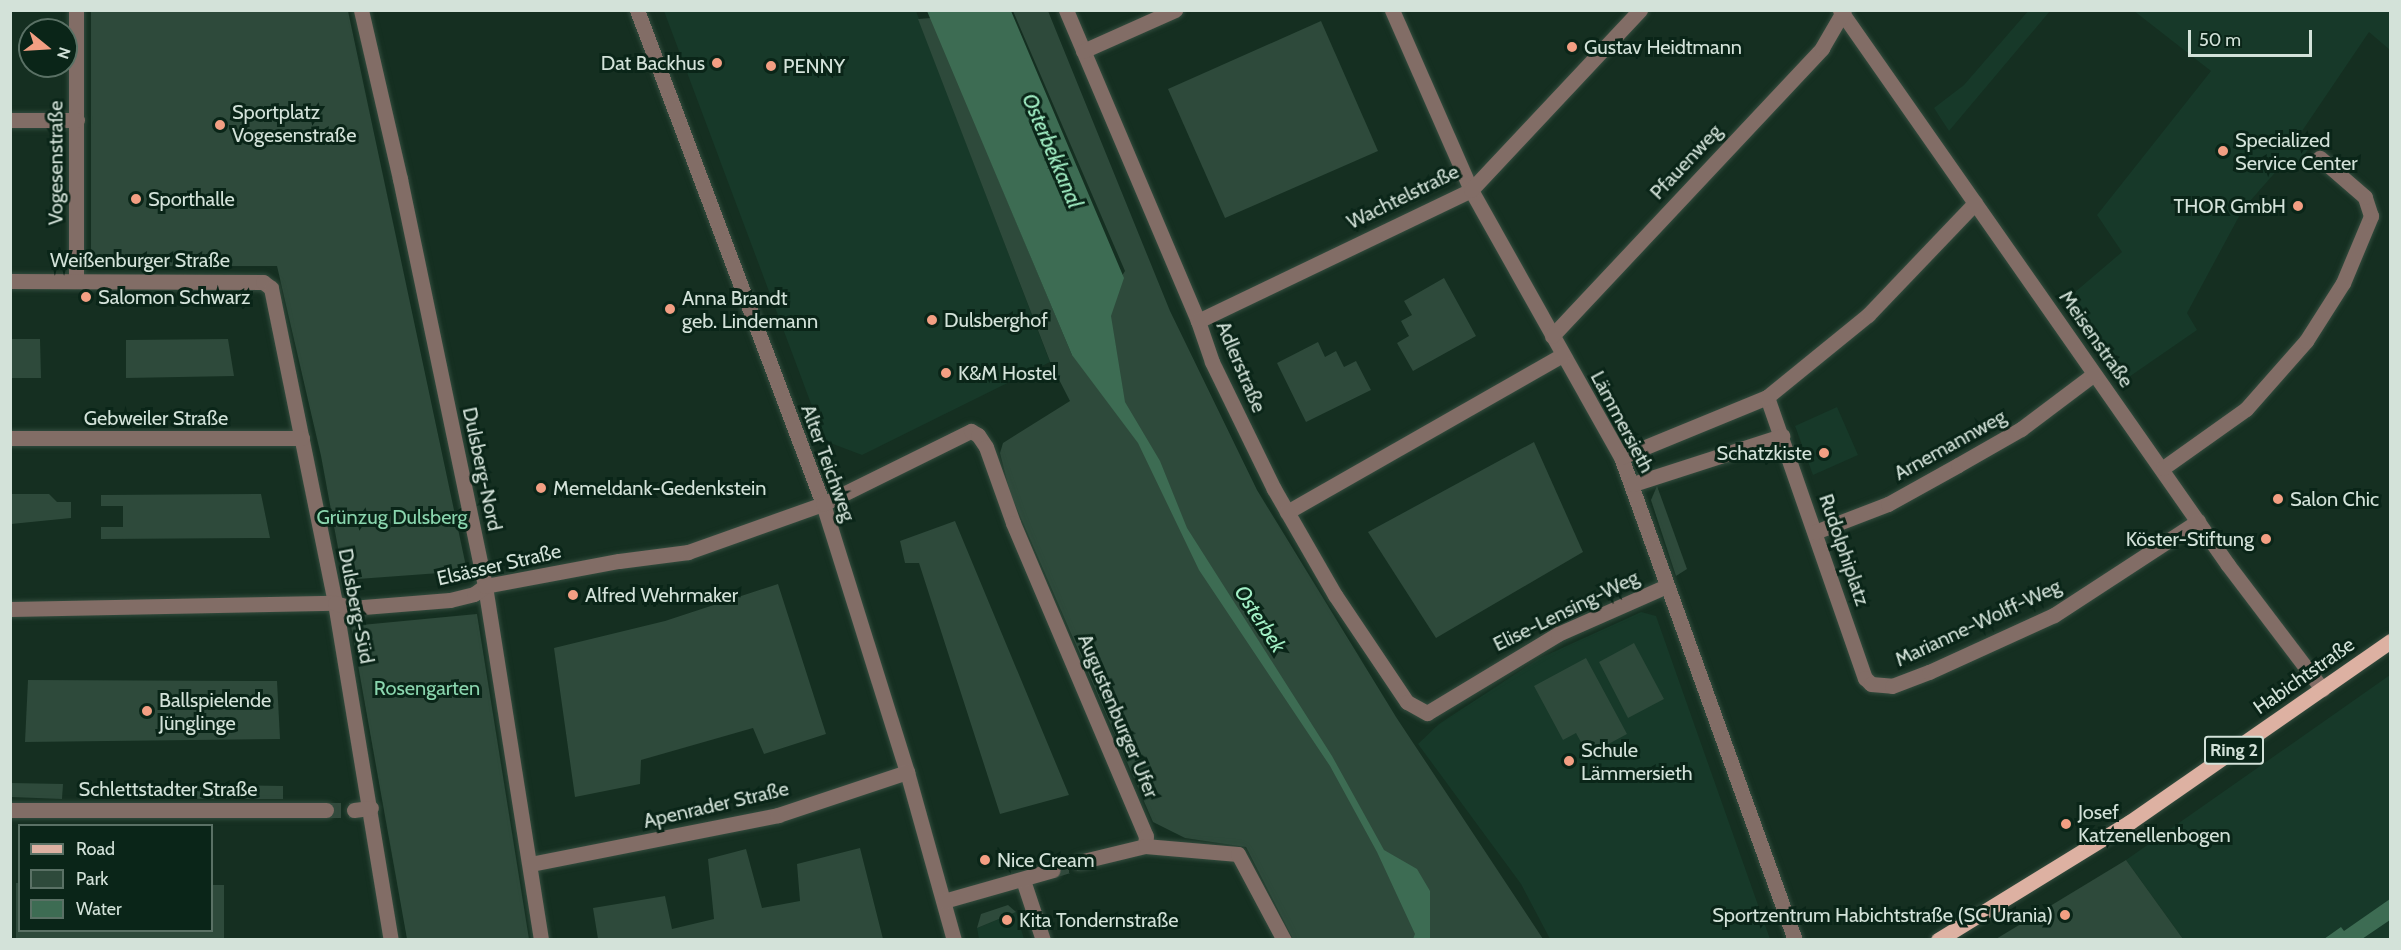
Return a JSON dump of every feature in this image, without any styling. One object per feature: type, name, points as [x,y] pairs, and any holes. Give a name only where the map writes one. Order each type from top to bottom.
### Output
[{"type":"main road","name":"Habichtstraße","points":[[1938,939],[2130,822],[2391,641]]},
{"type":"street","name":"Vogesenstraße","points":[[76,10],[76,280]]},
{"type":"street","name":"Dulsberg-Nord","points":[[361,10],[400,178],[485,586],[531,864],[541,939]]},
{"type":"street","name":"Alter Teichweg","points":[[637,10],[822,504],[908,772],[954,939]]},
{"type":"street","name":"Adlerstraße","points":[[1066,10],[1198,321],[1212,362],[1287,512],[1335,595],[1401,693],[1424,712]]},
{"type":"street","points":[[1083,51],[1175,10]]},
{"type":"street","name":"Lämmersieth","points":[[1392,10],[1470,190],[1621,457],[1633,484],[1667,586],[1795,939]]},
{"type":"street","name":"Wachtelstraße","points":[[1198,321],[1470,190],[1640,10]]},
{"type":"street","name":"Meisenstraße","points":[[1842,11],[2198,521],[2322,689]]},
{"type":"street","name":"Pfauenweg","points":[[1552,336],[1822,48],[1842,11]]},
{"type":"street","points":[[10,120],[77,120]]},
{"type":"street","points":[[2163,468],[2246,409],[2306,341],[2343,283],[2372,216],[2365,197],[2320,158]]},
{"type":"street","points":[[1621,457],[1767,398],[1868,315],[1975,203]]},
{"type":"street","name":"Weißenburger Straße","points":[[10,280],[268,283]]},
{"type":"street","name":"Dulsberg-Süd","points":[[268,283],[335,603],[371,808],[391,939]]},
{"type":"street","points":[[1287,512],[1562,355]]},
{"type":"street","name":"Arnemannweg","points":[[1815,532],[1888,504],[1958,465],[2021,429],[2094,374]]},
{"type":"street","name":"Rudolphiplatz","points":[[1767,398],[1865,678]]},
{"type":"street","name":"Elsässer Straße","points":[[10,609],[335,603],[351,608],[450,600],[474,594],[485,586],[619,561],[688,552],[822,504],[970,431]]},
{"type":"street","name":"Augustenburger Ufer","points":[[970,431],[978,435],[986,447],[1013,523],[1146,836],[1145,846]]},
{"type":"street","points":[[1633,484],[1782,436]]},
{"type":"street","name":"Gebweiler Straße","points":[[10,438],[302,438]]},
{"type":"street","name":"Marianne-Wolff-Weg","points":[[1865,678],[1871,684],[1892,686],[2054,615],[2198,521]]},
{"type":"street","name":"Elise-Lensing-Weg","points":[[1424,712],[1440,707],[1501,665],[1558,634],[1667,586]]},
{"type":"street","name":"Apenrader Straße","points":[[531,864],[778,815],[908,772]]},
{"type":"street","points":[[354,810],[371,808]]},
{"type":"street","name":"Schlettstadter Straße","points":[[10,810],[326,810]]},
{"type":"street","points":[[1079,862],[1145,846],[1238,854],[1284,939]]},
{"type":"street","points":[[944,902],[1053,870]]},
{"type":"street","points":[[1023,880],[1042,939]]},
{"type":"shaded area","points":[[2029,10],[2050,11],[1949,131],[1934,108],[1964,85]]},
{"type":"shaded area","points":[[664,11],[916,11],[1050,362],[862,455],[825,441]]},
{"type":"shaded area","points":[[2134,11],[2390,11],[2390,50],[2369,32],[2298,137],[2308,150],[2297,163],[2280,167],[2243,209],[2187,313],[2197,330],[2126,379],[2068,298],[2122,252],[2097,215],[2211,71]]},
{"type":"shaded area","points":[[1837,407],[1858,455],[1813,475],[1795,426]]},
{"type":"shaded area","name":"Schule Lämmersieth","points":[[1641,612],[1656,616],[1770,939],[1550,939],[1521,884],[1418,744],[1439,724],[1538,659]]},
{"type":"shaded area","points":[[2390,675],[2390,939],[2183,939],[2126,860]]},
{"type":"shaded area","name":"Kita Tondernstraße","points":[[1016,912],[1024,939],[979,939],[977,928]]},
{"type":"green space","name":"Grünzug Dulsberg","points":[[91,11],[348,11],[467,571],[344,580],[321,456],[277,266],[91,266]]},
{"type":"green space","points":[[1013,11],[1048,11],[1170,311],[1257,490],[1396,717],[1543,939],[1293,939],[1246,847],[1185,838],[1153,822],[1010,493],[1000,453],[1003,443],[1070,401],[1051,364],[918,19],[931,18],[1072,355],[1125,271]]},
{"type":"green space","points":[[1321,21],[1378,151],[1225,218],[1168,89]]},
{"type":"green space","points":[[1444,278],[1476,336],[1413,371],[1397,343],[1409,336],[1401,321],[1412,315],[1404,301]]},
{"type":"green space","points":[[10,339],[40,339],[41,378],[11,378]]},
{"type":"green space","points":[[228,339],[234,376],[126,378],[126,340]]},
{"type":"green space","points":[[1318,342],[1325,357],[1336,351],[1344,367],[1356,361],[1371,390],[1306,422],[1277,363]]},
{"type":"green space","points":[[1534,442],[1583,552],[1436,638],[1368,532]]},
{"type":"green space","points":[[1657,486],[1687,569],[1676,576],[1651,500]]},
{"type":"green space","points":[[11,494],[49,494],[57,502],[71,502],[71,518],[11,524]]},
{"type":"green space","points":[[261,494],[270,538],[101,539],[101,527],[123,527],[123,506],[101,506],[101,495]]},
{"type":"green space","points":[[955,521],[1069,795],[1000,814],[919,563],[905,563],[900,541]]},
{"type":"green space","points":[[778,584],[826,734],[764,754],[753,728],[641,760],[640,784],[575,797],[554,648],[665,621]]},
{"type":"green space","name":"Rosengarten","points":[[477,614],[529,939],[407,939],[351,626]]},
{"type":"green space","points":[[1634,643],[1664,699],[1628,718],[1599,662]]},
{"type":"green space","points":[[1586,658],[1627,734],[1588,755],[1576,733],[1563,740],[1534,686]]},
{"type":"green space","points":[[28,680],[277,681],[280,739],[25,742]]},
{"type":"green space","points":[[11,783],[63,784],[62,799],[11,797]]},
{"type":"green space","points":[[79,785],[214,786],[214,799],[79,797]]},
{"type":"green space","points":[[226,785],[283,786],[283,799],[226,799]]},
{"type":"green space","points":[[860,848],[883,939],[598,939],[593,908],[665,896],[672,929],[714,919],[708,859],[746,849],[762,908],[800,901],[797,864]]},
{"type":"green space","name":"Sportzentrum Habichtstraße (SC Urania)","points":[[2126,860],[2183,939],[1996,939]]},
{"type":"green space","points":[[16,883],[18,883],[18,932],[213,932],[213,885],[224,885],[224,939],[16,939]]},
{"type":"green space","points":[[1008,905],[1016,912],[977,928],[981,914]]},
{"type":"water","name":"Osterbekkanal","points":[[927,11],[1011,11],[1124,278],[1111,316],[1125,402],[1160,461],[1187,528],[1332,756],[1384,850],[1417,869],[1430,891],[1430,939],[1413,939],[1415,934],[1377,852],[1330,766],[1199,570],[1138,443],[1072,355]]},
{"type":"water","points":[[2390,899],[2390,920],[2362,939],[2324,939],[2341,927],[2344,931]]},
{"type":"tunnel","points":[[326,810],[354,810]]},
{"type":"tunnel","points":[[1053,870],[1079,862]]},
{"type":"place","name":"Gustav Heidtmann","points":[[1572,47]]},
{"type":"place","name":"Dat Backhus","points":[[717,63]]},
{"type":"place","name":"PENNY","points":[[771,66]]},
{"type":"place","name":"Sportplatz Vogesenstraße","points":[[220,125]]},
{"type":"place","name":"Specialized Service Center","points":[[2223,151]]},
{"type":"place","name":"Sporthalle","points":[[136,199]]},
{"type":"place","name":"THOR GmbH","points":[[2298,206]]},
{"type":"place","name":"Salomon Schwarz","points":[[86,297]]},
{"type":"place","name":"Anna Brandt geb. Lindemann","points":[[670,309]]},
{"type":"place","name":"Dulsberghof","points":[[932,320]]},
{"type":"place","name":"K&M Hostel","points":[[946,373]]},
{"type":"place","name":"Schatzkiste","points":[[1824,453]]},
{"type":"place","name":"Memeldank-Gedenkstein","points":[[541,488]]},
{"type":"place","name":"Salon Chic","points":[[2278,499]]},
{"type":"place","name":"Köster-Stiftung","points":[[2266,539]]},
{"type":"place","name":"Alfred Wehrmaker","points":[[573,595]]},
{"type":"place","name":"Ballspielende Jünglinge","points":[[147,711]]},
{"type":"place","name":"Schule Lämmersieth","points":[[1569,761]]},
{"type":"place","name":"Josef Katzenellenbogen","points":[[2066,824]]},
{"type":"place","name":"Nice Cream","points":[[985,860]]},
{"type":"place","name":"Sportzentrum Habichtstraße (SC Urania)","points":[[2065,915]]},
{"type":"place","name":"Kita Tondernstraße","points":[[1007,920]]},
{"type":"water label","name":"Osterbek","points":[[1260,619]]}]
